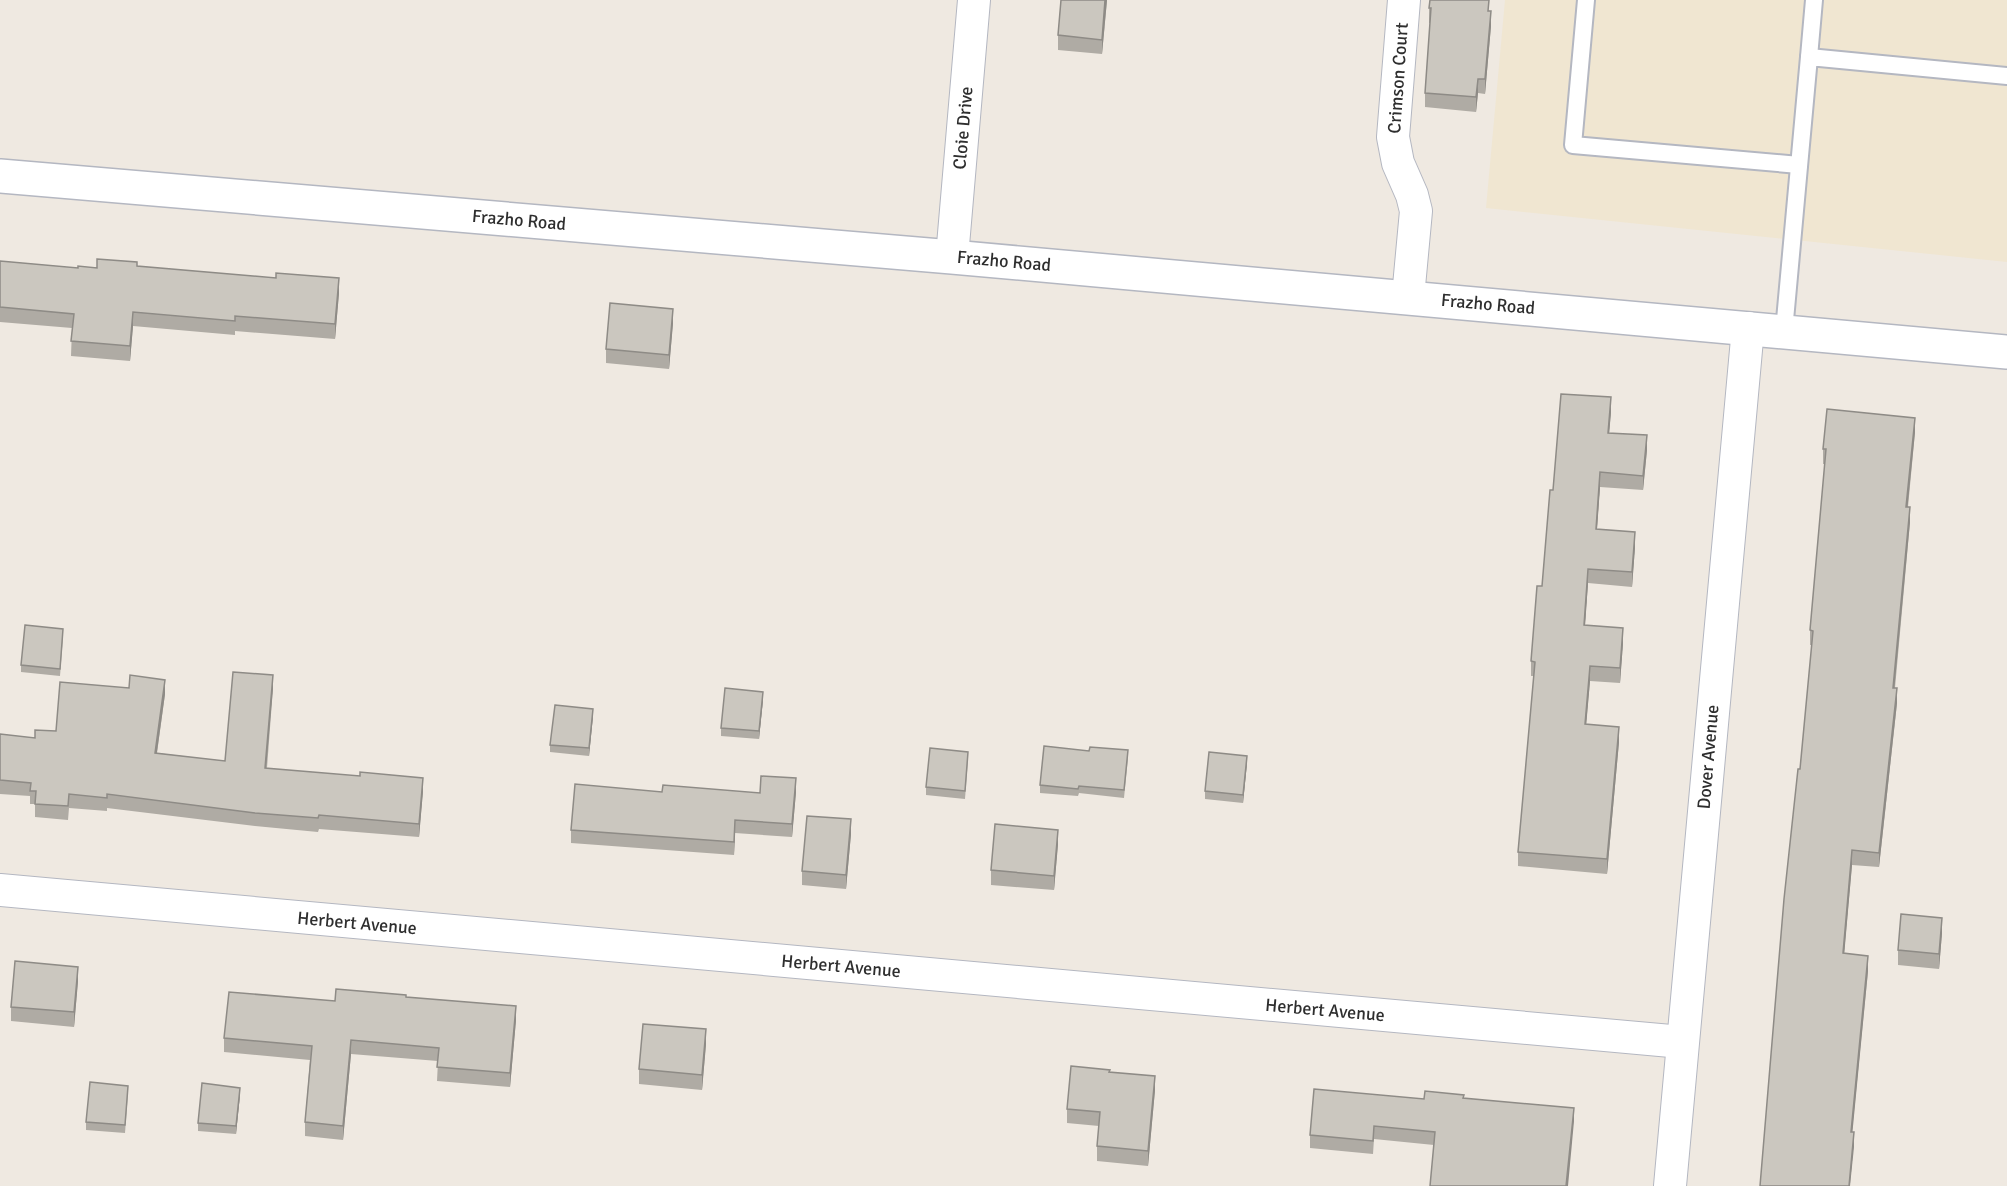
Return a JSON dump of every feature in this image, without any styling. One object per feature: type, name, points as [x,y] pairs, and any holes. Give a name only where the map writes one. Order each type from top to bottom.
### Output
[{"type":"street","name":"Cloie Drive","points":[[952,257],[974,0]]},
{"type":"street","name":"Crimson Court","points":[[1404,0],[1393,137],[1398,163],[1412,195],[1416,211],[1408,297]]},
{"type":"street","name":"Frazho Road","points":[[0,176],[952,257],[2007,352]]},
{"type":"street","name":"Dover Avenue","points":[[1670,1186],[1748,328]]},
{"type":"street","name":"Herbert Avenue","points":[[0,891],[1682,1042]]},
{"type":"lane","points":[[1586,0],[1573,145],[1799,165]]},
{"type":"lane","points":[[1784,332],[1814,0]]},
{"type":"lane","points":[[1809,57],[2007,76]]},
{"type":"shaded area","points":[[1505,0],[2007,0],[2007,262],[1486,208]]},
{"type":"building","points":[[1061,0],[1105,0],[1102,40],[1058,35]]},
{"type":"building","points":[[1430,0],[1489,0],[1488,11],[1491,11],[1485,79],[1478,79],[1476,97],[1425,93]]},
{"type":"building","points":[[97,259],[137,262],[137,266],[276,278],[276,273],[339,278],[335,324],[235,316],[235,321],[133,312],[130,346],[71,341],[74,314],[0,307],[0,261],[97,268]]},
{"type":"building","points":[[610,303],[673,309],[669,355],[606,349]]},
{"type":"building","points":[[1561,394],[1611,397],[1608,433],[1647,435],[1643,476],[1600,472],[1596,529],[1635,532],[1632,572],[1588,569],[1584,625],[1623,628],[1620,668],[1590,666],[1585,724],[1619,727],[1607,859],[1518,852],[1535,662],[1531,661],[1537,586],[1542,586]]},
{"type":"building","points":[[1827,409],[1915,418],[1906,507],[1910,507],[1893,688],[1897,688],[1879,853],[1852,850],[1843,953],[1868,956],[1851,1132],[1854,1132],[1849,1186],[1760,1186],[1784,899],[1798,769],[1800,769],[1813,631],[1810,630],[1826,449],[1823,449]]},
{"type":"building","points":[[25,625],[63,629],[60,669],[21,665]]},
{"type":"building","points":[[233,672],[273,675],[265,768],[360,776],[360,772],[423,778],[419,824],[319,815],[318,818],[255,813],[107,794],[107,798],[69,794],[68,806],[35,804],[36,791],[30,791],[31,783],[0,780],[0,734],[35,738],[35,730],[56,731],[60,682],[129,688],[130,675],[165,680],[155,753],[225,761]]},
{"type":"building","points":[[725,688],[763,692],[759,731],[721,728]]},
{"type":"building","points":[[555,705],[593,709],[589,748],[550,745]]},
{"type":"building","points":[[1044,746],[1089,751],[1090,747],[1128,750],[1124,790],[1040,785]]},
{"type":"building","points":[[930,748],[968,752],[965,791],[926,787]]},
{"type":"building","points":[[1209,752],[1247,756],[1243,795],[1205,791]]},
{"type":"building","points":[[761,776],[796,778],[792,824],[735,820],[734,842],[571,830],[575,784],[662,792],[663,785],[760,793]]},
{"type":"building","points":[[807,816],[851,819],[846,875],[802,871]]},
{"type":"building","points":[[995,824],[1058,830],[1054,876],[991,870]]},
{"type":"building","points":[[1901,914],[1942,918],[1939,954],[1898,950]]},
{"type":"building","points":[[15,961],[78,967],[74,1012],[11,1007]]},
{"type":"building","points":[[336,989],[516,1006],[510,1073],[437,1067],[439,1048],[351,1040],[343,1126],[305,1122],[312,1046],[224,1038],[229,992],[335,1001]]},
{"type":"building","points":[[643,1024],[706,1029],[702,1075],[639,1069]]},
{"type":"building","points":[[1071,1066],[1155,1076],[1148,1151],[1097,1146],[1100,1112],[1067,1109]]},
{"type":"building","points":[[90,1082],[128,1086],[125,1125],[86,1122]]},
{"type":"building","points":[[202,1083],[240,1088],[236,1126],[198,1123]]},
{"type":"building","points":[[1314,1089],[1424,1099],[1425,1091],[1464,1095],[1463,1098],[1574,1108],[1566,1186],[1430,1186],[1435,1132],[1374,1126],[1373,1141],[1310,1135]]}]
